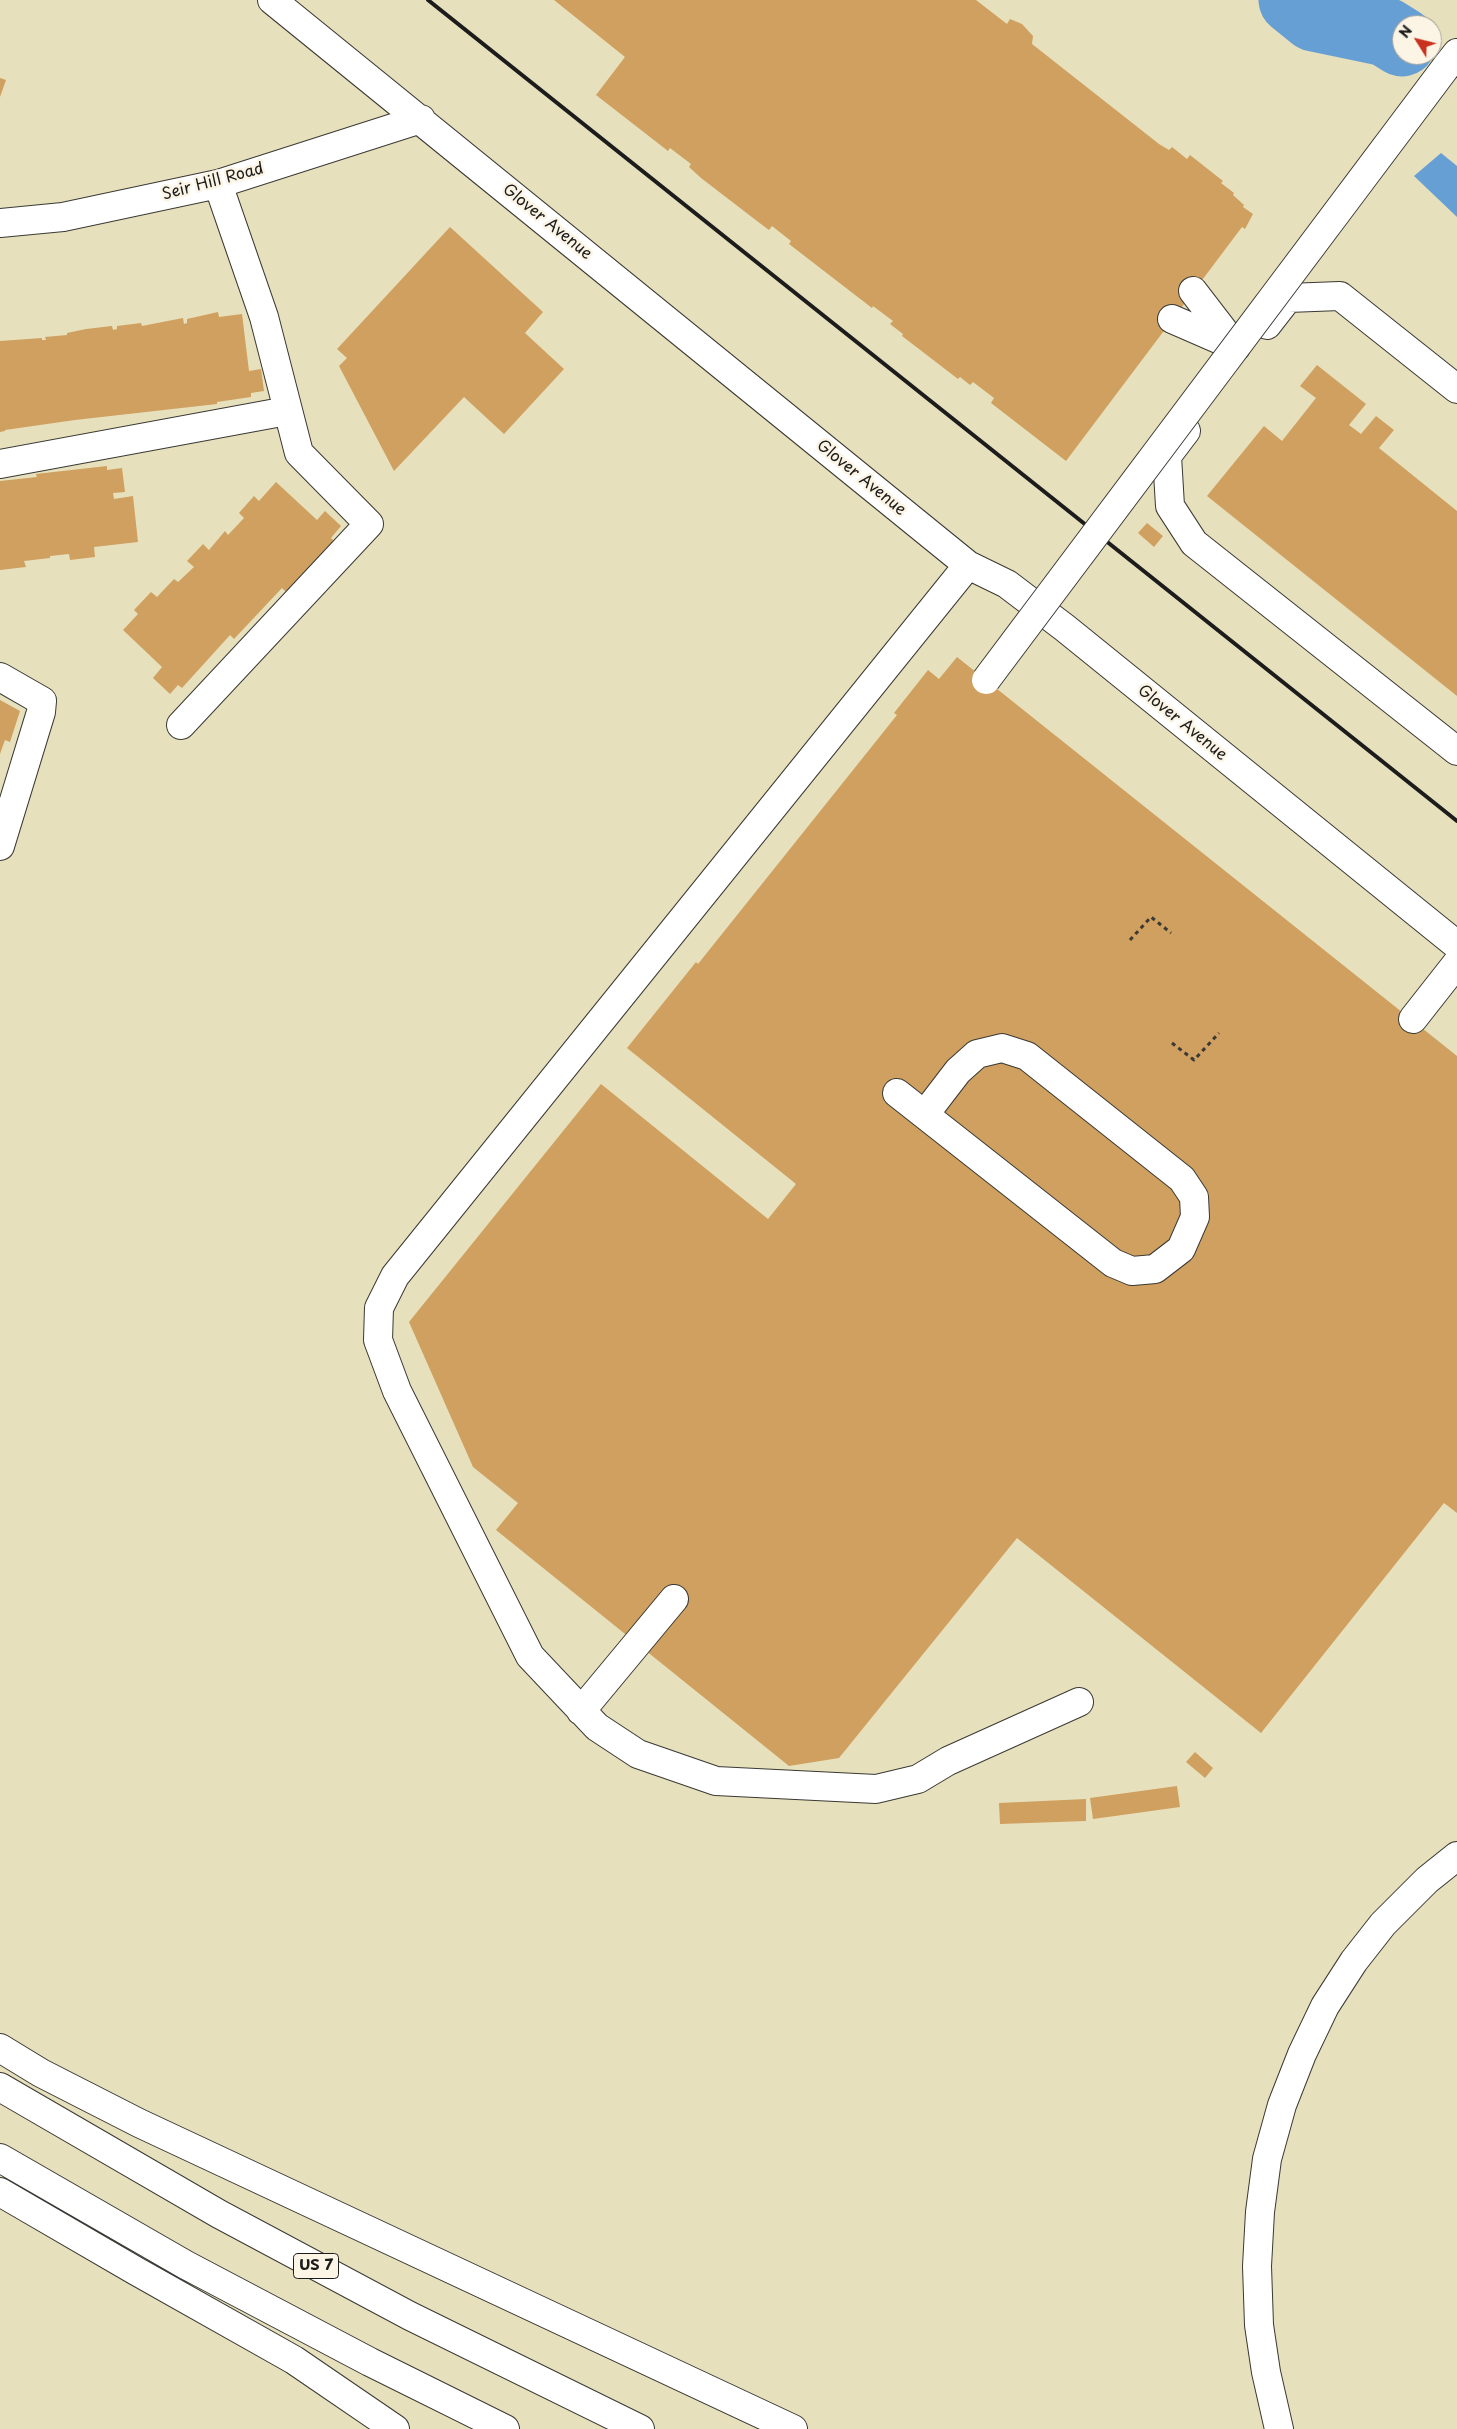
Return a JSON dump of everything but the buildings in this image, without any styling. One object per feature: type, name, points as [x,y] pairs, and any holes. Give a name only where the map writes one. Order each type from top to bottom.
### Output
[{"type":"main road","name":"Glover Avenue","points":[[272,0],[421,119],[968,565],[1007,584],[1065,628],[1457,945]]},
{"type":"main road","points":[[986,680],[1451,60]]},
{"type":"main road","name":"Seir Hill Road","points":[[0,223],[63,217],[218,184],[421,119]]},
{"type":"main road","points":[[181,725],[368,524],[298,453],[264,317],[218,184]]},
{"type":"main road","points":[[1193,291],[1236,347]]},
{"type":"main road","points":[[1457,389],[1340,296],[1288,298],[1167,456],[1170,506],[1194,543],[1457,751]]},
{"type":"main road","points":[[1172,319],[1236,347]]},
{"type":"main road","points":[[0,464],[288,411]]},
{"type":"main road","points":[[968,565],[395,1276],[379,1308],[378,1340],[397,1391],[530,1656],[597,1727],[638,1754],[716,1781],[876,1789],[918,1779],[948,1761],[1079,1702]]},
{"type":"main road","points":[[0,677],[42,701],[41,712],[0,846]]},
{"type":"main road","points":[[1413,1019],[1457,963]]},
{"type":"main road","points":[[898,1093],[1113,1264],[1132,1271],[1155,1269],[1181,1249],[1195,1217],[1194,1197],[1182,1179],[1027,1056],[1002,1048],[977,1054],[958,1071],[925,1114]]},
{"type":"main road","points":[[581,1712],[674,1599]]},
{"type":"main road","points":[[1279,2429],[1266,2372],[1259,2325],[1257,2266],[1260,2212],[1267,2159],[1282,2105],[1302,2054],[1325,2006],[1354,1961],[1384,1924],[1427,1880],[1457,1856]]},
{"type":"main road","points":[[0,2048],[41,2073],[139,2123],[793,2429]]},
{"type":"main road","name":"US 7","points":[[0,2087],[219,2214],[410,2316],[640,2429]]},
{"type":"main road","points":[[0,2158],[186,2264],[370,2362],[505,2429]]},
{"type":"main road","points":[[0,2192],[294,2360],[394,2429]]},
{"type":"path","points":[[1130,940],[1151,917],[1171,933]]},
{"type":"path","points":[[1172,1043],[1194,1060],[1219,1033]]},
{"type":"water","points":[[1441,153],[1457,166],[1457,217],[1414,176]]},
{"type":"waterway","points":[[1293,0],[1314,17],[1386,32],[1392,36]]},
{"type":"railway","points":[[428,0],[1457,821]]}]
